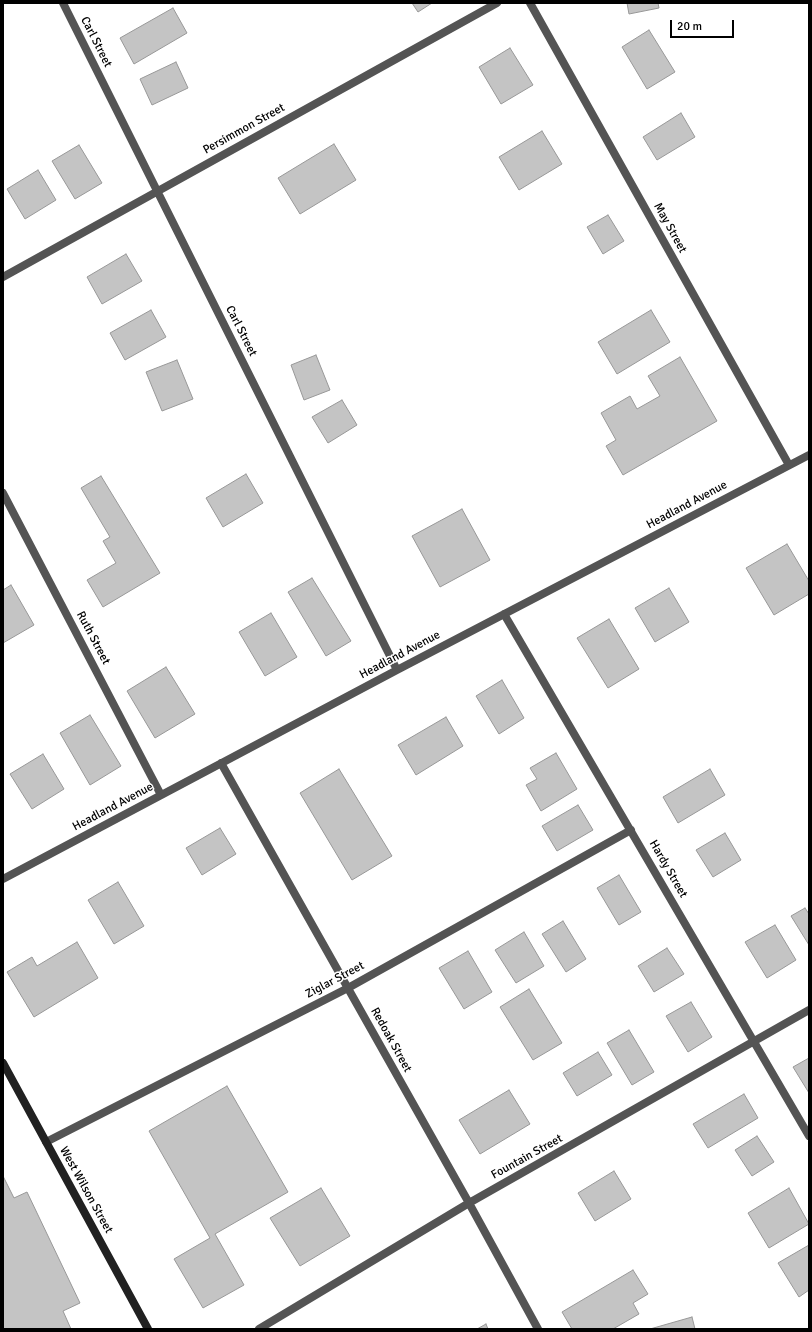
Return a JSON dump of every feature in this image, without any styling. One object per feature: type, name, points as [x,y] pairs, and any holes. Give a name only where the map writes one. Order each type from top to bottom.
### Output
[{"type":"street","name":"Carl Street","points":[[63,3],[397,670]]},
{"type":"street","name":"Persimmon Street","points":[[3,277],[497,3]]},
{"type":"street","name":"May Street","points":[[530,3],[789,465]]},
{"type":"street","name":"Headland Avenue","points":[[3,879],[397,670],[809,455]]},
{"type":"street","name":"Ruth Street","points":[[3,493],[161,795]]},
{"type":"street","name":"Hardy Street","points":[[504,614],[809,1136]]},
{"type":"street","name":"Redoak Street","points":[[222,763],[538,1329]]},
{"type":"street","name":"Ziglar Street","points":[[46,1142],[348,988],[631,830]]},
{"type":"street","name":"Fountain Street","points":[[259,1329],[469,1203],[809,1010]]},
{"type":"street","name":"West Wilson Street","points":[[3,1063],[148,1329]]},
{"type":"building","points":[[412,3],[432,3],[418,12]]},
{"type":"building","points":[[627,3],[658,3],[659,8],[629,14]]},
{"type":"building","points":[[173,8],[187,33],[134,64],[120,38]]},
{"type":"building","points":[[649,30],[675,72],[647,89],[622,47]]},
{"type":"building","points":[[510,48],[533,85],[501,104],[479,67]]},
{"type":"building","points":[[176,62],[188,88],[152,105],[140,79]]},
{"type":"building","points":[[681,113],[695,137],[657,160],[643,137]]},
{"type":"building","points":[[542,131],[562,164],[519,190],[499,157]]},
{"type":"building","points":[[334,144],[356,180],[300,214],[278,178]]},
{"type":"building","points":[[79,145],[102,183],[75,199],[52,161]]},
{"type":"building","points":[[38,170],[56,200],[25,219],[7,189]]},
{"type":"building","points":[[608,215],[624,241],[603,254],[587,227]]},
{"type":"building","points":[[126,254],[142,281],[102,304],[87,277]]},
{"type":"building","points":[[151,310],[166,337],[125,360],[110,333]]},
{"type":"building","points":[[651,310],[670,342],[617,374],[598,342]]},
{"type":"building","points":[[316,355],[330,390],[304,400],[291,365]]},
{"type":"building","points":[[680,357],[717,421],[623,475],[606,446],[616,440],[601,413],[630,396],[637,409],[660,396],[648,376]]},
{"type":"building","points":[[177,360],[193,399],[162,411],[146,372]]},
{"type":"building","points":[[342,400],[357,425],[328,443],[312,417]]},
{"type":"building","points":[[246,474],[263,503],[223,527],[206,498]]},
{"type":"building","points":[[101,476],[160,573],[103,607],[87,580],[116,563],[103,541],[110,537],[81,488]]},
{"type":"building","points":[[462,509],[490,560],[440,587],[412,536]]},
{"type":"building","points":[[787,544],[809,581],[809,594],[774,615],[746,568]]},
{"type":"building","points":[[312,578],[351,641],[326,656],[288,592]]},
{"type":"building","points":[[11,585],[34,625],[3,643],[3,590]]},
{"type":"building","points":[[669,588],[689,622],[655,642],[635,608]]},
{"type":"building","points":[[271,613],[297,657],[265,676],[239,632]]},
{"type":"building","points":[[609,619],[639,669],[608,688],[577,638]]},
{"type":"building","points":[[166,667],[195,714],[155,738],[127,691]]},
{"type":"building","points":[[502,680],[524,718],[499,734],[476,696]]},
{"type":"building","points":[[90,715],[121,766],[90,785],[60,733]]},
{"type":"building","points":[[446,717],[463,746],[416,775],[398,745]]},
{"type":"building","points":[[556,753],[577,789],[541,811],[526,785],[537,779],[530,768]]},
{"type":"building","points":[[43,754],[64,789],[32,809],[10,774]]},
{"type":"building","points":[[339,769],[392,856],[352,880],[300,793]]},
{"type":"building","points":[[710,769],[725,795],[678,823],[663,797]]},
{"type":"building","points":[[578,805],[593,830],[557,851],[542,826]]},
{"type":"building","points":[[220,828],[236,854],[202,875],[186,848]]},
{"type":"building","points":[[725,833],[741,860],[713,877],[696,850]]},
{"type":"building","points":[[619,875],[641,912],[619,925],[597,888]]},
{"type":"building","points":[[118,882],[144,926],[114,944],[88,900]]},
{"type":"building","points":[[805,908],[809,914],[809,945],[791,916]]},
{"type":"building","points":[[563,921],[586,959],[566,972],[542,934]]},
{"type":"building","points":[[775,925],[796,960],[767,978],[745,942]]},
{"type":"building","points":[[524,932],[544,966],[516,983],[495,950]]},
{"type":"building","points":[[77,942],[98,978],[34,1017],[7,972],[32,957],[37,966]]},
{"type":"building","points":[[667,948],[684,974],[654,992],[638,966]]},
{"type":"building","points":[[468,951],[492,992],[464,1009],[439,968]]},
{"type":"building","points":[[529,989],[562,1043],[533,1060],[500,1007]]},
{"type":"building","points":[[691,1002],[712,1037],[688,1052],[666,1016]]},
{"type":"building","points":[[629,1030],[654,1072],[632,1085],[607,1043]]},
{"type":"building","points":[[598,1052],[612,1075],[577,1096],[563,1073]]},
{"type":"building","points":[[809,1058],[809,1093],[793,1067]]},
{"type":"building","points":[[227,1086],[288,1192],[215,1234],[244,1285],[203,1308],[174,1259],[210,1238],[149,1131]]},
{"type":"building","points":[[509,1090],[530,1124],[480,1154],[459,1120]]},
{"type":"building","points":[[744,1094],[758,1118],[708,1148],[693,1124]]},
{"type":"building","points":[[757,1136],[774,1162],[752,1176],[735,1150]]},
{"type":"building","points":[[614,1171],[631,1199],[595,1221],[578,1193]]},
{"type":"building","points":[[3,1176],[14,1198],[27,1192],[80,1303],[63,1311],[71,1329],[3,1329]]},
{"type":"building","points":[[321,1188],[350,1236],[300,1266],[270,1218]]},
{"type":"building","points":[[789,1188],[809,1224],[769,1248],[748,1213]]},
{"type":"building","points":[[809,1245],[809,1290],[799,1297],[778,1263]]},
{"type":"building","points":[[633,1270],[648,1294],[633,1303],[639,1314],[613,1329],[572,1329],[562,1312]]},
{"type":"building","points":[[692,1317],[695,1329],[650,1329]]},
{"type":"building","points":[[486,1324],[488,1329],[477,1329]]}]
